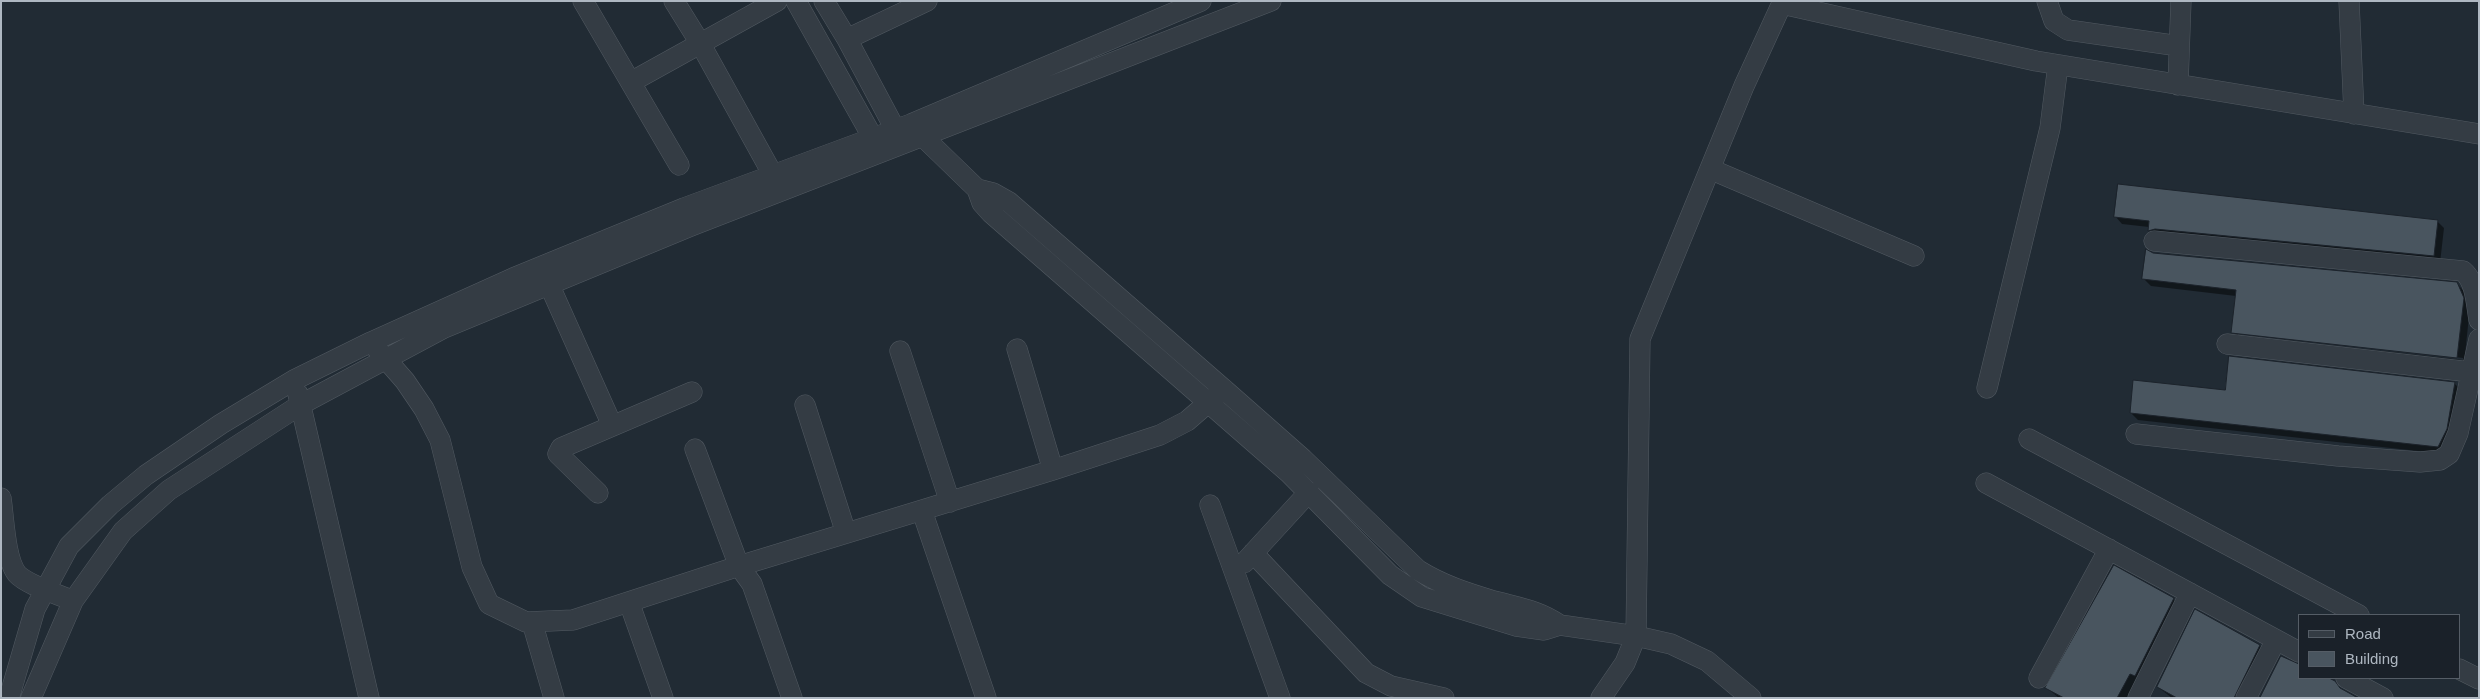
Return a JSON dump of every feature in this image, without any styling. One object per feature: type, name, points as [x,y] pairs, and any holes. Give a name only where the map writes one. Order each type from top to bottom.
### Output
[{"type":"street","points":[[583,1],[679,165]]},
{"type":"street","points":[[674,1],[700,42],[773,175]]},
{"type":"street","points":[[631,82],[700,42],[777,1]]},
{"type":"street","points":[[796,1],[873,138]]},
{"type":"street","points":[[824,1],[910,130],[977,189],[993,193],[1009,202],[1303,459],[1418,570],[1434,580],[1465,592],[1544,614],[1560,625]]},
{"type":"street","points":[[847,38],[927,1]]},
{"type":"street","points":[[32,698],[73,601],[123,531],[169,490],[300,405],[444,328],[700,222],[1201,1]]},
{"type":"street","points":[[9,698],[35,608],[69,546],[132,487],[221,424],[294,380],[371,342],[542,266],[684,208],[873,138],[910,130],[1271,1]]},
{"type":"street","points":[[2047,1],[2054,21],[2068,30],[2179,46]]},
{"type":"street","points":[[2178,85],[2181,1]]},
{"type":"street","points":[[2349,1],[2354,114]]},
{"type":"street","points":[[1601,698],[1625,663],[1636,636],[1640,339],[1710,169],[1782,3],[2058,65],[2479,134]]},
{"type":"street","points":[[1987,388],[2050,128],[2058,65]]},
{"type":"street","points":[[1710,169],[1914,256]]},
{"type":"street","points":[[977,189],[982,203],[991,213],[1210,403],[1309,492],[1390,575],[1422,597],[1516,626],[1544,630],[1560,625],[1636,636],[1671,644],[1707,661],[1751,698]]},
{"type":"street","points":[[2154,241],[2463,271],[2468,276],[2473,288],[2479,320]]},
{"type":"street","points":[[542,266],[612,425]]},
{"type":"street","points":[[2136,434],[2338,456],[2420,462],[2440,460],[2449,454],[2458,433],[2479,339]]},
{"type":"street","points":[[371,342],[405,380],[424,409],[440,440],[472,567],[490,604],[526,622],[573,620],[739,566],[922,511],[1160,435],[1188,421],[1224,389]]},
{"type":"street","points":[[2227,344],[2471,372]]},
{"type":"street","points":[[1017,350],[1053,470]]},
{"type":"street","points":[[900,351],[950,502]]},
{"type":"street","points":[[294,380],[369,698]]},
{"type":"street","points":[[598,493],[558,452],[563,446],[692,392]]},
{"type":"street","points":[[805,405],[846,533]]},
{"type":"street","points":[[2029,439],[2357,614]]},
{"type":"street","points":[[695,448],[739,566],[752,584],[792,698]]},
{"type":"street","points":[[1986,483],[2298,651]]},
{"type":"street","points":[[1235,573],[1309,492]]},
{"type":"street","points":[[1,498],[12,564],[18,574],[73,601]]},
{"type":"street","points":[[1210,505],[1280,698]]},
{"type":"street","points":[[922,511],[986,698]]},
{"type":"street","points":[[2039,678],[2109,549]]},
{"type":"street","points":[[1253,553],[1366,673],[1391,686],[1444,698]]},
{"type":"street","points":[[2138,698],[2190,593]]},
{"type":"street","points":[[629,602],[662,698]]},
{"type":"street","points":[[532,622],[554,698]]},
{"type":"street","points":[[2246,698],[2276,640]]},
{"type":"street","points":[[2460,670],[2479,679]]},
{"type":"street","points":[[2348,679],[2383,698]]},
{"type":"building","points":[[2118,184],[2438,220],[2434,256],[2155,229],[2148,231],[2149,221],[2114,217]]},
{"type":"building","points":[[2146,249],[2153,253],[2457,282],[2464,298],[2457,358],[2231,333],[2236,290],[2142,279]]},
{"type":"building","points":[[2229,356],[2455,382],[2447,429],[2438,447],[2130,413],[2133,380],[2225,390]]},
{"type":"building","points":[[2114,565],[2174,598],[2135,676],[2130,674],[2117,698],[2064,698],[2045,688]]},
{"type":"building","points":[[2195,609],[2260,645],[2234,698],[2177,698],[2157,687]]},
{"type":"building","points":[[2281,656],[2298,664],[2298,679],[2331,679],[2340,688],[2358,698],[2260,698]]}]
